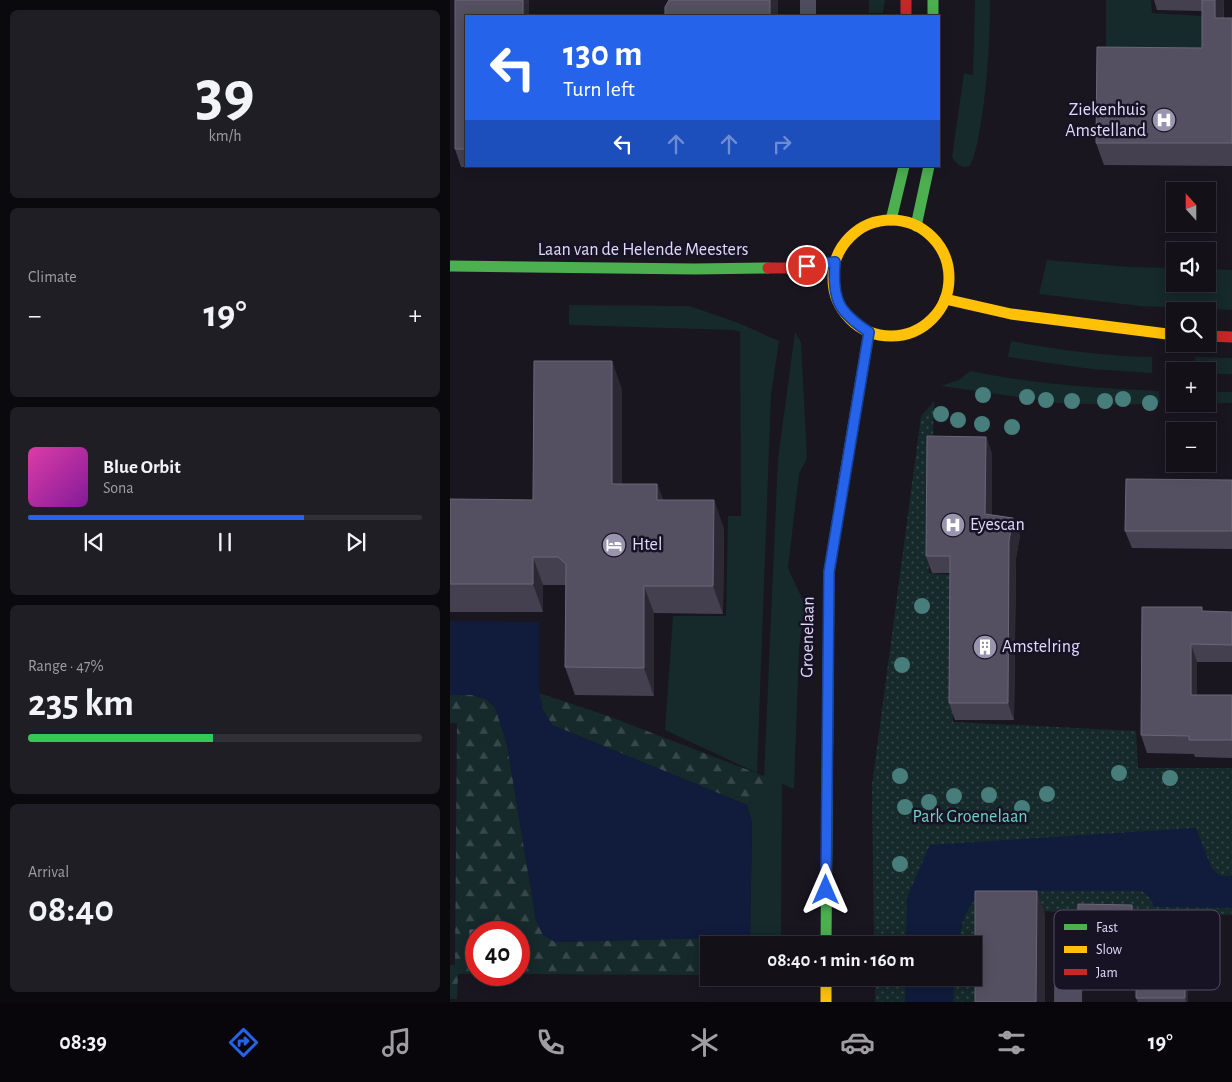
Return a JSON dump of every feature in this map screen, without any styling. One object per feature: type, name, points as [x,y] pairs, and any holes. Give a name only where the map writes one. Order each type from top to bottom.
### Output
[{"type":"street","points":[[906,0],[906,15]]},
{"type":"street","points":[[933,0],[933,15]]},
{"type":"street","points":[[891,220],[904,167]]},
{"type":"street","points":[[916,226],[929,167]]},
{"type":"street","points":[[891,220],[916,226],[934,239],[946,257],[949,278],[945,299],[933,319],[914,332],[891,337],[869,332],[851,321],[839,304],[833,283],[835,262],[843,246],[856,232],[872,223],[891,220]]},
{"type":"street","name":"Laan van de Helende Meesters","points":[[450,266],[695,269],[793,268],[835,262]]},
{"type":"street","points":[[945,299],[1011,314],[1166,335]]},
{"type":"street","name":"Groenelaan","points":[[826,936],[829,572],[869,332]]},
{"type":"street","points":[[1216,336],[1232,337]]},
{"type":"street","points":[[826,986],[826,1002]]},
{"type":"lane","points":[[808,0],[808,15]]},
{"type":"green space","points":[[869,0],[885,0],[883,13],[869,13]]},
{"type":"green space","points":[[975,0],[990,0],[990,27],[986,82],[977,145],[970,166],[964,167],[958,164],[952,157],[964,73],[973,75]]},
{"type":"green space","points":[[1106,0],[1151,0],[1152,13],[1203,16],[1204,60],[1106,57]]},
{"type":"green space","points":[[1047,260],[1130,267],[1166,268],[1166,292],[1216,292],[1216,269],[1232,270],[1232,310],[1216,309],[1216,302],[1166,302],[1166,307],[1140,306],[1039,294]]},
{"type":"green space","points":[[569,305],[690,306],[741,324],[779,341],[771,395],[757,773],[665,730],[673,616],[726,616],[728,516],[741,516],[740,332],[734,330],[569,325]]},
{"type":"green space","points":[[795,332],[801,342],[807,458],[799,474],[788,568],[805,605],[799,648],[794,789],[782,784],[781,936],[750,936],[752,823],[747,805],[781,783],[764,776],[778,459]]},
{"type":"green space","points":[[1011,341],[1082,352],[1152,357],[1152,373],[1091,369],[1008,357]]},
{"type":"green space","points":[[1195,357],[1232,358],[1232,374],[1216,374],[1216,362],[1195,362]]},
{"type":"green space","points":[[970,371],[1064,385],[1159,391],[1160,403],[1122,405],[1059,403],[941,386],[959,380]]},
{"type":"green space","points":[[1216,392],[1232,392],[1232,403],[1216,403]]},
{"type":"green space","name":"Park Groenelaan","points":[[934,402],[929,573],[955,575],[953,722],[1136,731],[1138,768],[1232,768],[1232,915],[1220,915],[1220,910],[979,910],[979,936],[874,936],[872,785],[921,416]]},
{"type":"green space","points":[[539,693],[608,716],[782,783],[747,805],[552,725],[543,710]]},
{"type":"green space","points":[[450,695],[472,695],[486,699],[495,707],[507,744],[536,920],[555,942],[700,938],[700,975],[530,974],[530,921],[465,921],[465,974],[458,974],[457,999],[450,999],[450,965],[455,965],[457,723],[450,723]]},
{"type":"green space","name":"Park Groenelaan","points":[[875,986],[979,986],[979,1002],[875,1002]]},
{"type":"water","points":[[450,621],[539,622],[539,693],[543,710],[552,725],[747,805],[752,823],[750,936],[700,936],[700,938],[555,942],[543,935],[536,920],[507,744],[495,707],[486,699],[472,695],[450,695]]},
{"type":"water","points":[[1196,828],[1212,869],[1221,876],[1232,876],[1232,908],[1154,907],[1150,898],[1142,891],[983,891],[968,909],[960,936],[906,936],[907,898],[930,845]]},
{"type":"water","points":[[906,986],[954,986],[953,1002],[905,1002]]},
{"type":"building","points":[[455,0],[523,0],[523,15],[465,15],[465,149],[455,149]]},
{"type":"building","points":[[669,0],[770,0],[770,15],[665,15],[665,7]]},
{"type":"building","points":[[1202,0],[1215,0],[1215,18],[1232,18],[1232,143],[1096,143],[1097,47],[1202,48]]},
{"type":"building","points":[[534,361],[612,361],[612,484],[657,484],[657,500],[714,500],[713,586],[644,586],[644,668],[565,667],[566,564],[558,557],[533,557],[533,584],[450,584],[450,499],[533,500]]},
{"type":"building","name":"Amstelring","points":[[927,436],[986,437],[985,514],[1013,518],[1009,541],[1008,703],[949,703],[950,556],[926,556]]},
{"type":"building","points":[[1126,479],[1232,480],[1232,531],[1125,531]]},
{"type":"building","points":[[1142,607],[1202,607],[1202,611],[1232,612],[1232,645],[1191,644],[1191,695],[1232,695],[1232,740],[1189,740],[1189,736],[1141,735]]},
{"type":"building","points":[[975,891],[1037,891],[1036,1002],[975,1002],[975,986],[982,986],[982,936],[975,936]]},
{"type":"building","points":[[1078,904],[1132,905],[1132,910],[1078,910]]},
{"type":"building","points":[[1136,990],[1185,990],[1185,998],[1136,998]]},
{"type":"traffic: fast","points":[[933,0],[933,15]]},
{"type":"traffic: fast","points":[[891,220],[904,167]]},
{"type":"traffic: fast","points":[[916,226],[929,167]]},
{"type":"traffic: fast","points":[[450,266],[768,268]]},
{"type":"traffic: fast","points":[[826,936],[829,572],[842,493]]},
{"type":"traffic: slow","points":[[891,220],[913,225],[932,237],[944,256],[949,278],[944,300],[932,319],[913,331],[891,336],[869,331],[850,319],[838,300],[833,278],[838,256],[850,237],[869,225],[891,220]]},
{"type":"traffic: slow","points":[[945,299],[1011,314],[1166,334]]},
{"type":"traffic: slow","points":[[842,493],[869,332]]},
{"type":"traffic: slow","points":[[826,986],[826,1002]]},
{"type":"traffic: jam","points":[[906,0],[906,15]]},
{"type":"traffic: jam","points":[[768,268],[793,268],[835,263]]},
{"type":"traffic: jam","points":[[1216,336],[1232,337]]},
{"type":"place","name":"Ziekenhuis Amstelland","points":[[1164,120]]},
{"type":"place","name":"Eyescan","points":[[953,525]]},
{"type":"place","name":"Htel","points":[[614,545]]},
{"type":"place","name":"Amstelring","points":[[985,647]]},
{"type":"route","points":[[807,266],[835,262],[833,283],[839,304],[851,321],[869,332],[829,572],[826,890]]}]
